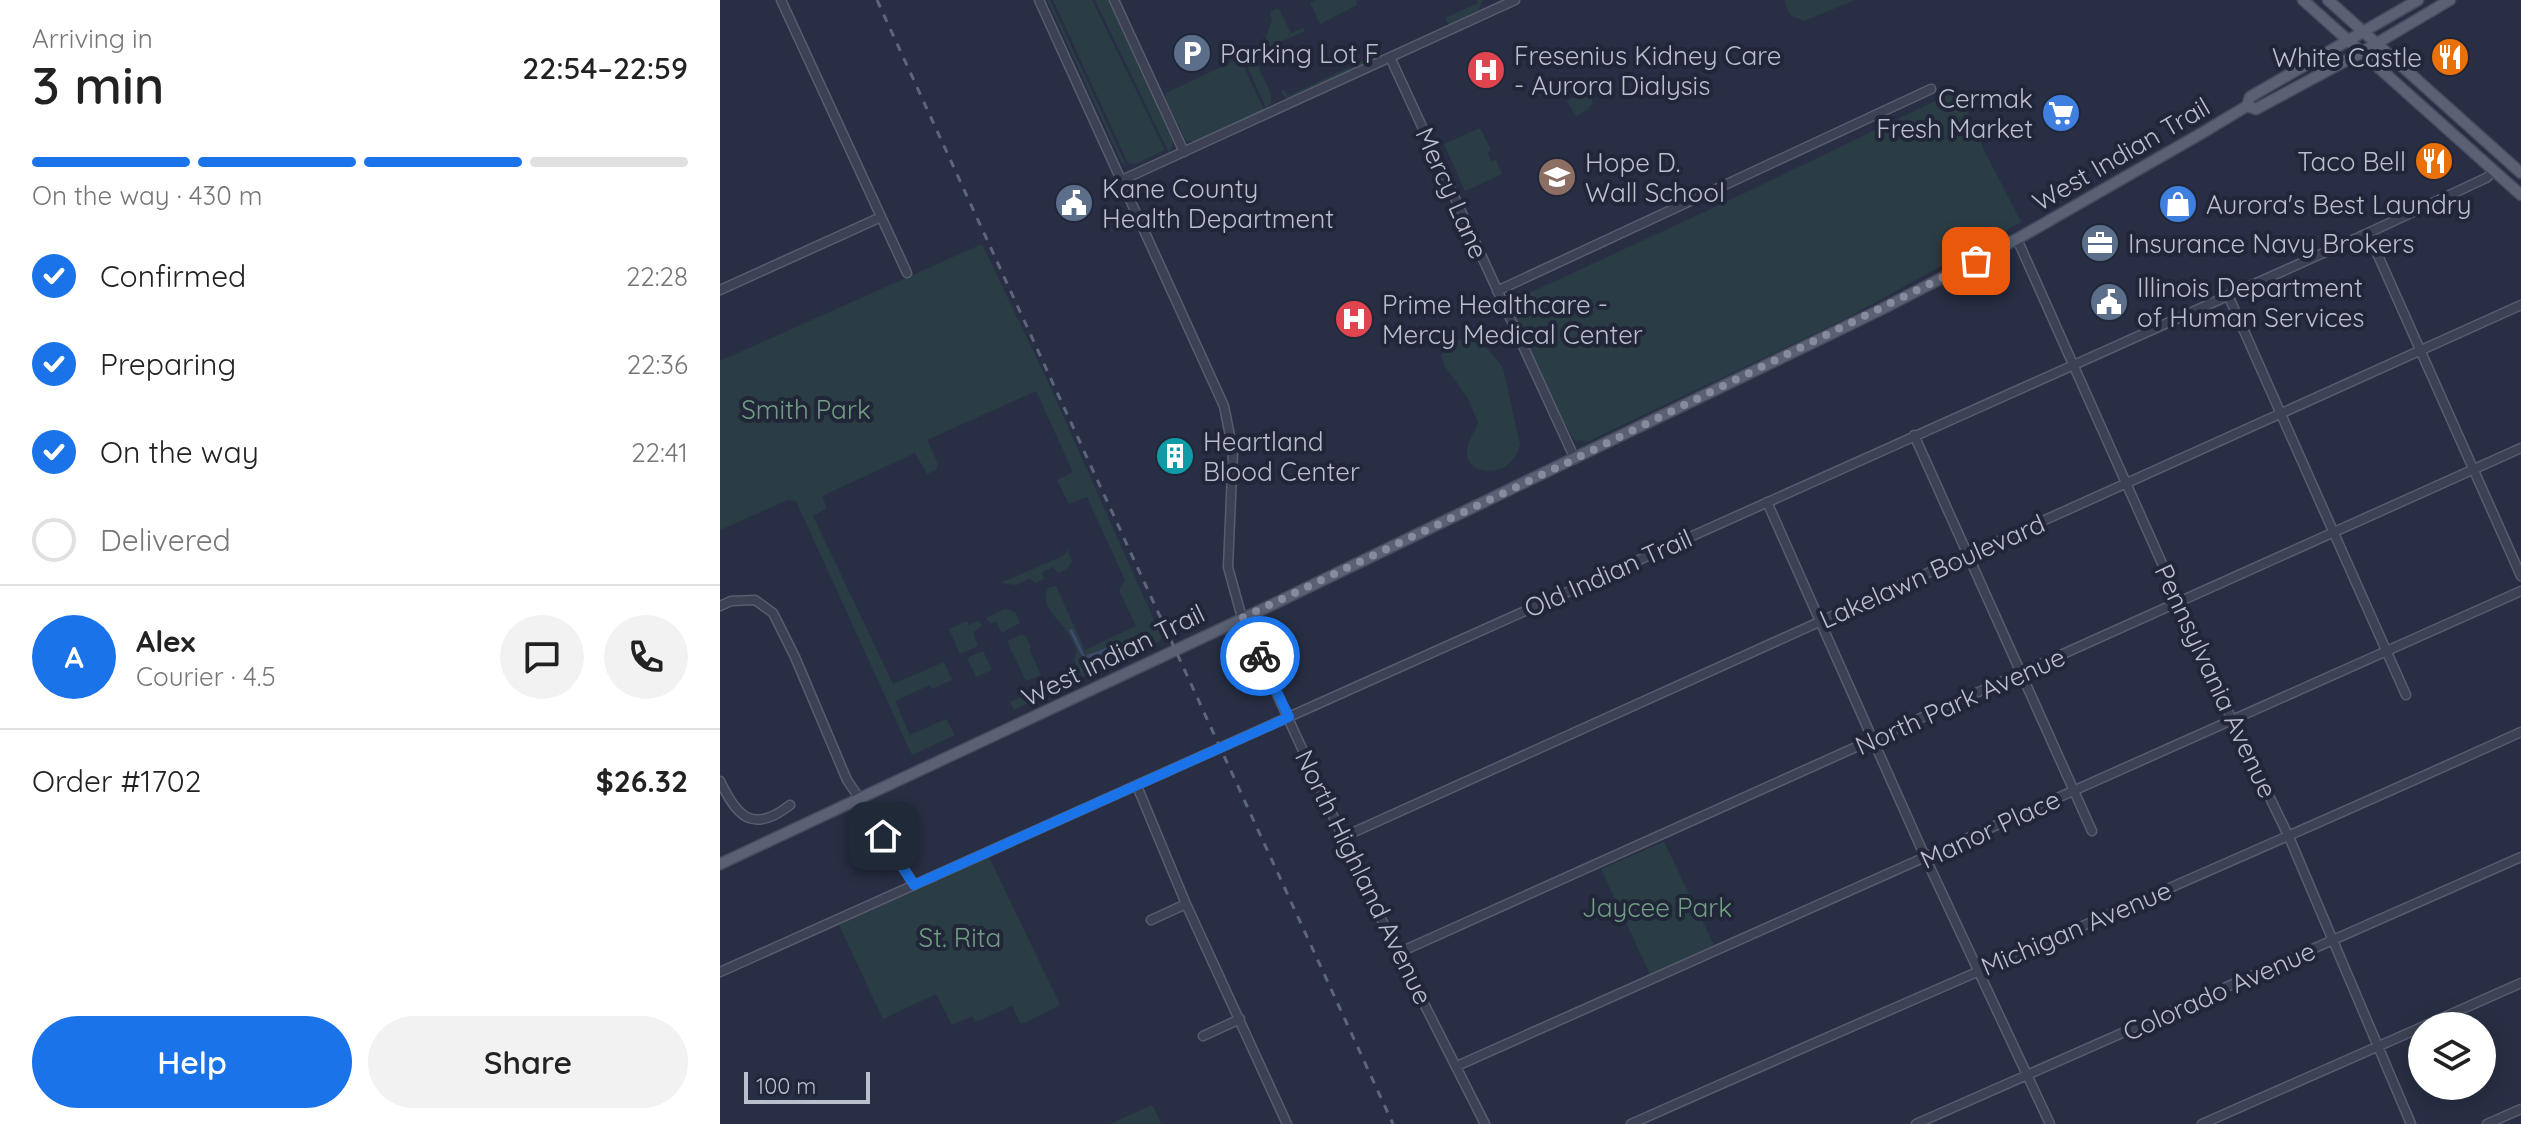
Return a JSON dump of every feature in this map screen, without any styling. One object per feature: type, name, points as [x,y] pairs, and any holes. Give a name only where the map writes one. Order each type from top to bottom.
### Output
[{"type":"main road","points":[[2303,0],[2521,195]]},
{"type":"main road","points":[[2328,0],[2521,173]]},
{"type":"main road","name":"West Indian Trail","points":[[720,864],[1575,459],[1882,309],[2017,239],[2247,106],[2250,97],[2418,0]]},
{"type":"main road","name":"West Indian Trail","points":[[2247,106],[2256,109],[2450,0]]},
{"type":"street","points":[[781,0],[907,273]]},
{"type":"street","name":"North Highland Avenue","points":[[1039,0],[1215,383],[1233,451],[1227,561],[1242,618],[1398,953],[1485,1124]]},
{"type":"street","points":[[1114,0],[1184,152]]},
{"type":"street","points":[[1122,180],[1515,0]]},
{"type":"street","name":"Mercy Lane","points":[[1390,57],[1575,459]]},
{"type":"street","points":[[1497,291],[1931,89]]},
{"type":"street","name":"Old Indian Trail","points":[[720,972],[2368,233],[2486,178],[2494,171]]},
{"type":"street","points":[[720,290],[881,217]]},
{"type":"street","points":[[2368,233],[2521,576]]},
{"type":"street","name":"Pennsylvania Avenue","points":[[2017,239],[2232,720],[2289,837],[2411,1124]]},
{"type":"street","points":[[2228,295],[2406,695]]},
{"type":"street","name":"Lakelawn Boulevard","points":[[1343,837],[2521,305]]},
{"type":"street","points":[[1914,435],[2092,831]]},
{"type":"street","name":"North Park Avenue","points":[[1398,953],[2521,448]]},
{"type":"street","points":[[1767,502],[1926,859],[2050,1124]]},
{"type":"street","name":"Manor Place","points":[[1457,1066],[2521,591]]},
{"type":"street","points":[[720,606],[731,601],[755,600],[773,613],[847,780],[860,799]]},
{"type":"street","name":"Michigan Avenue","points":[[1631,1124],[1977,970],[2289,837],[2521,732]]},
{"type":"street","points":[[720,781],[738,813],[752,819],[778,814],[790,805]]},
{"type":"street","points":[[1137,786],[1186,904],[1287,1124]]},
{"type":"street","points":[[871,816],[914,885]]},
{"type":"street","name":"Colorado Avenue","points":[[1916,1124],[2521,857]]},
{"type":"street","points":[[1151,920],[1186,904]]},
{"type":"street","points":[[2455,1012],[2521,983]]},
{"type":"street","points":[[1203,1036],[1240,1019]]},
{"type":"street","points":[[2202,1124],[2408,1033]]},
{"type":"street","points":[[2487,1124],[2521,1109]]},
{"type":"green space","points":[[1047,0],[1050,0],[1127,167],[1121,161]]},
{"type":"green space","points":[[1053,0],[1092,0],[1165,150],[1135,164],[1128,163]]},
{"type":"green space","points":[[1095,0],[1108,0],[1173,142],[1169,153]]},
{"type":"green space","points":[[1356,0],[1357,5],[1320,24],[1310,2]]},
{"type":"green space","points":[[1477,0],[1483,0],[1478,11],[1450,24],[1447,22],[1445,18],[1478,3]]},
{"type":"green space","points":[[1784,0],[1855,0],[1804,21],[1790,15]]},
{"type":"green space","points":[[1279,9],[1291,33],[1303,28],[1305,31],[1269,47],[1265,39],[1272,20],[1270,12]]},
{"type":"green space","points":[[1382,52],[1381,56],[1287,99],[1281,92],[1284,90],[1288,96]]},
{"type":"green space","points":[[1249,55],[1254,58],[1271,94],[1271,103],[1266,108],[1243,57]]},
{"type":"green space","points":[[1240,58],[1264,110],[1195,141],[1186,141],[1166,93]]},
{"type":"green space","points":[[1958,90],[2021,222],[1845,319],[1589,441],[1574,440],[1546,388],[1512,309],[1515,295],[1520,291],[1523,296]]},
{"type":"green space","points":[[1583,93],[1593,103],[1576,116],[1567,101]]},
{"type":"green space","points":[[1480,128],[1491,150],[1487,152],[1491,161],[1496,160],[1502,174],[1465,191],[1444,144]]},
{"type":"green space","name":"Smith Park","points":[[982,244],[1049,384],[1162,638],[1082,677],[1074,660],[1077,651],[1072,640],[1048,607],[1048,588],[1056,586],[1085,650],[1136,626],[1119,590],[1125,580],[1087,497],[1069,504],[1057,480],[1073,472],[1036,391],[927,440],[938,464],[936,470],[927,474],[915,453],[822,496],[827,508],[813,516],[893,684],[944,662],[952,680],[932,689],[930,685],[895,701],[910,735],[946,719],[955,735],[912,755],[796,501],[788,500],[720,530],[720,361]]},
{"type":"green space","points":[[1467,337],[1488,349],[1503,368],[1520,445],[1511,462],[1501,469],[1481,470],[1468,459],[1468,444],[1478,422],[1467,397],[1444,365],[1441,355],[1456,341]]},
{"type":"green space","points":[[1068,550],[1072,561],[1068,568],[1058,573],[1053,567],[1042,572],[1044,579],[1035,583],[1030,578],[1017,585],[1000,583],[1063,556]]},
{"type":"green space","points":[[1006,608],[1016,613],[1020,623],[1002,633],[996,622],[991,624],[986,618]]},
{"type":"green space","points":[[967,621],[969,625],[978,621],[982,625],[973,633],[978,646],[960,654],[949,629]]},
{"type":"green space","points":[[1022,634],[1031,647],[1029,649],[1041,675],[1026,681],[1007,641]]},
{"type":"green space","points":[[983,651],[992,670],[976,677],[967,658]]},
{"type":"green space","points":[[1051,684],[1053,691],[1014,710],[1010,702]]},
{"type":"green space","name":"Jaycee Park","points":[[1664,842],[1714,945],[1650,974],[1601,869]]},
{"type":"green space","name":"St. Rita","points":[[989,857],[1060,1005],[1024,1023],[1020,1023],[1012,1006],[975,1022],[972,1016],[952,1025],[936,994],[883,1019],[839,925]]},
{"type":"green space","points":[[1152,1105],[1162,1124],[1110,1124]]},
{"type":"water","points":[[1072,629],[1085,656],[1109,647],[1112,658],[1091,668],[1087,666],[1069,630]]},
{"type":"railway","points":[[877,0],[1393,1124]]},
{"type":"way so far","points":[[1260,656],[1242,618],[1575,459],[1976,261]]},
{"type":"place","name":"Parking Lot F","points":[[1192,53]]},
{"type":"place","name":"White Castle","points":[[2450,57]]},
{"type":"place","name":"Fresenius Kidney Care - Aurora Dialysis","points":[[1486,70]]},
{"type":"place","name":"Cermak Fresh Market","points":[[2061,113]]},
{"type":"place","name":"Taco Bell","points":[[2434,161]]},
{"type":"place","name":"Hope D. Wall School","points":[[1557,177]]},
{"type":"place","name":"Kane County Health Department","points":[[1074,203]]},
{"type":"place","name":"Aurora's Best Laundry","points":[[2178,204]]},
{"type":"place","name":"Insurance Navy Brokers","points":[[2100,243]]},
{"type":"place","name":"Illinois Department of Human Services","points":[[2109,302]]},
{"type":"place","name":"Prime Healthcare - Mercy Medical Center","points":[[1354,319]]},
{"type":"place","name":"Heartland Blood Center","points":[[1175,456]]},
{"type":"route","points":[[883,836],[914,885],[1289,717],[1260,656]]}]
